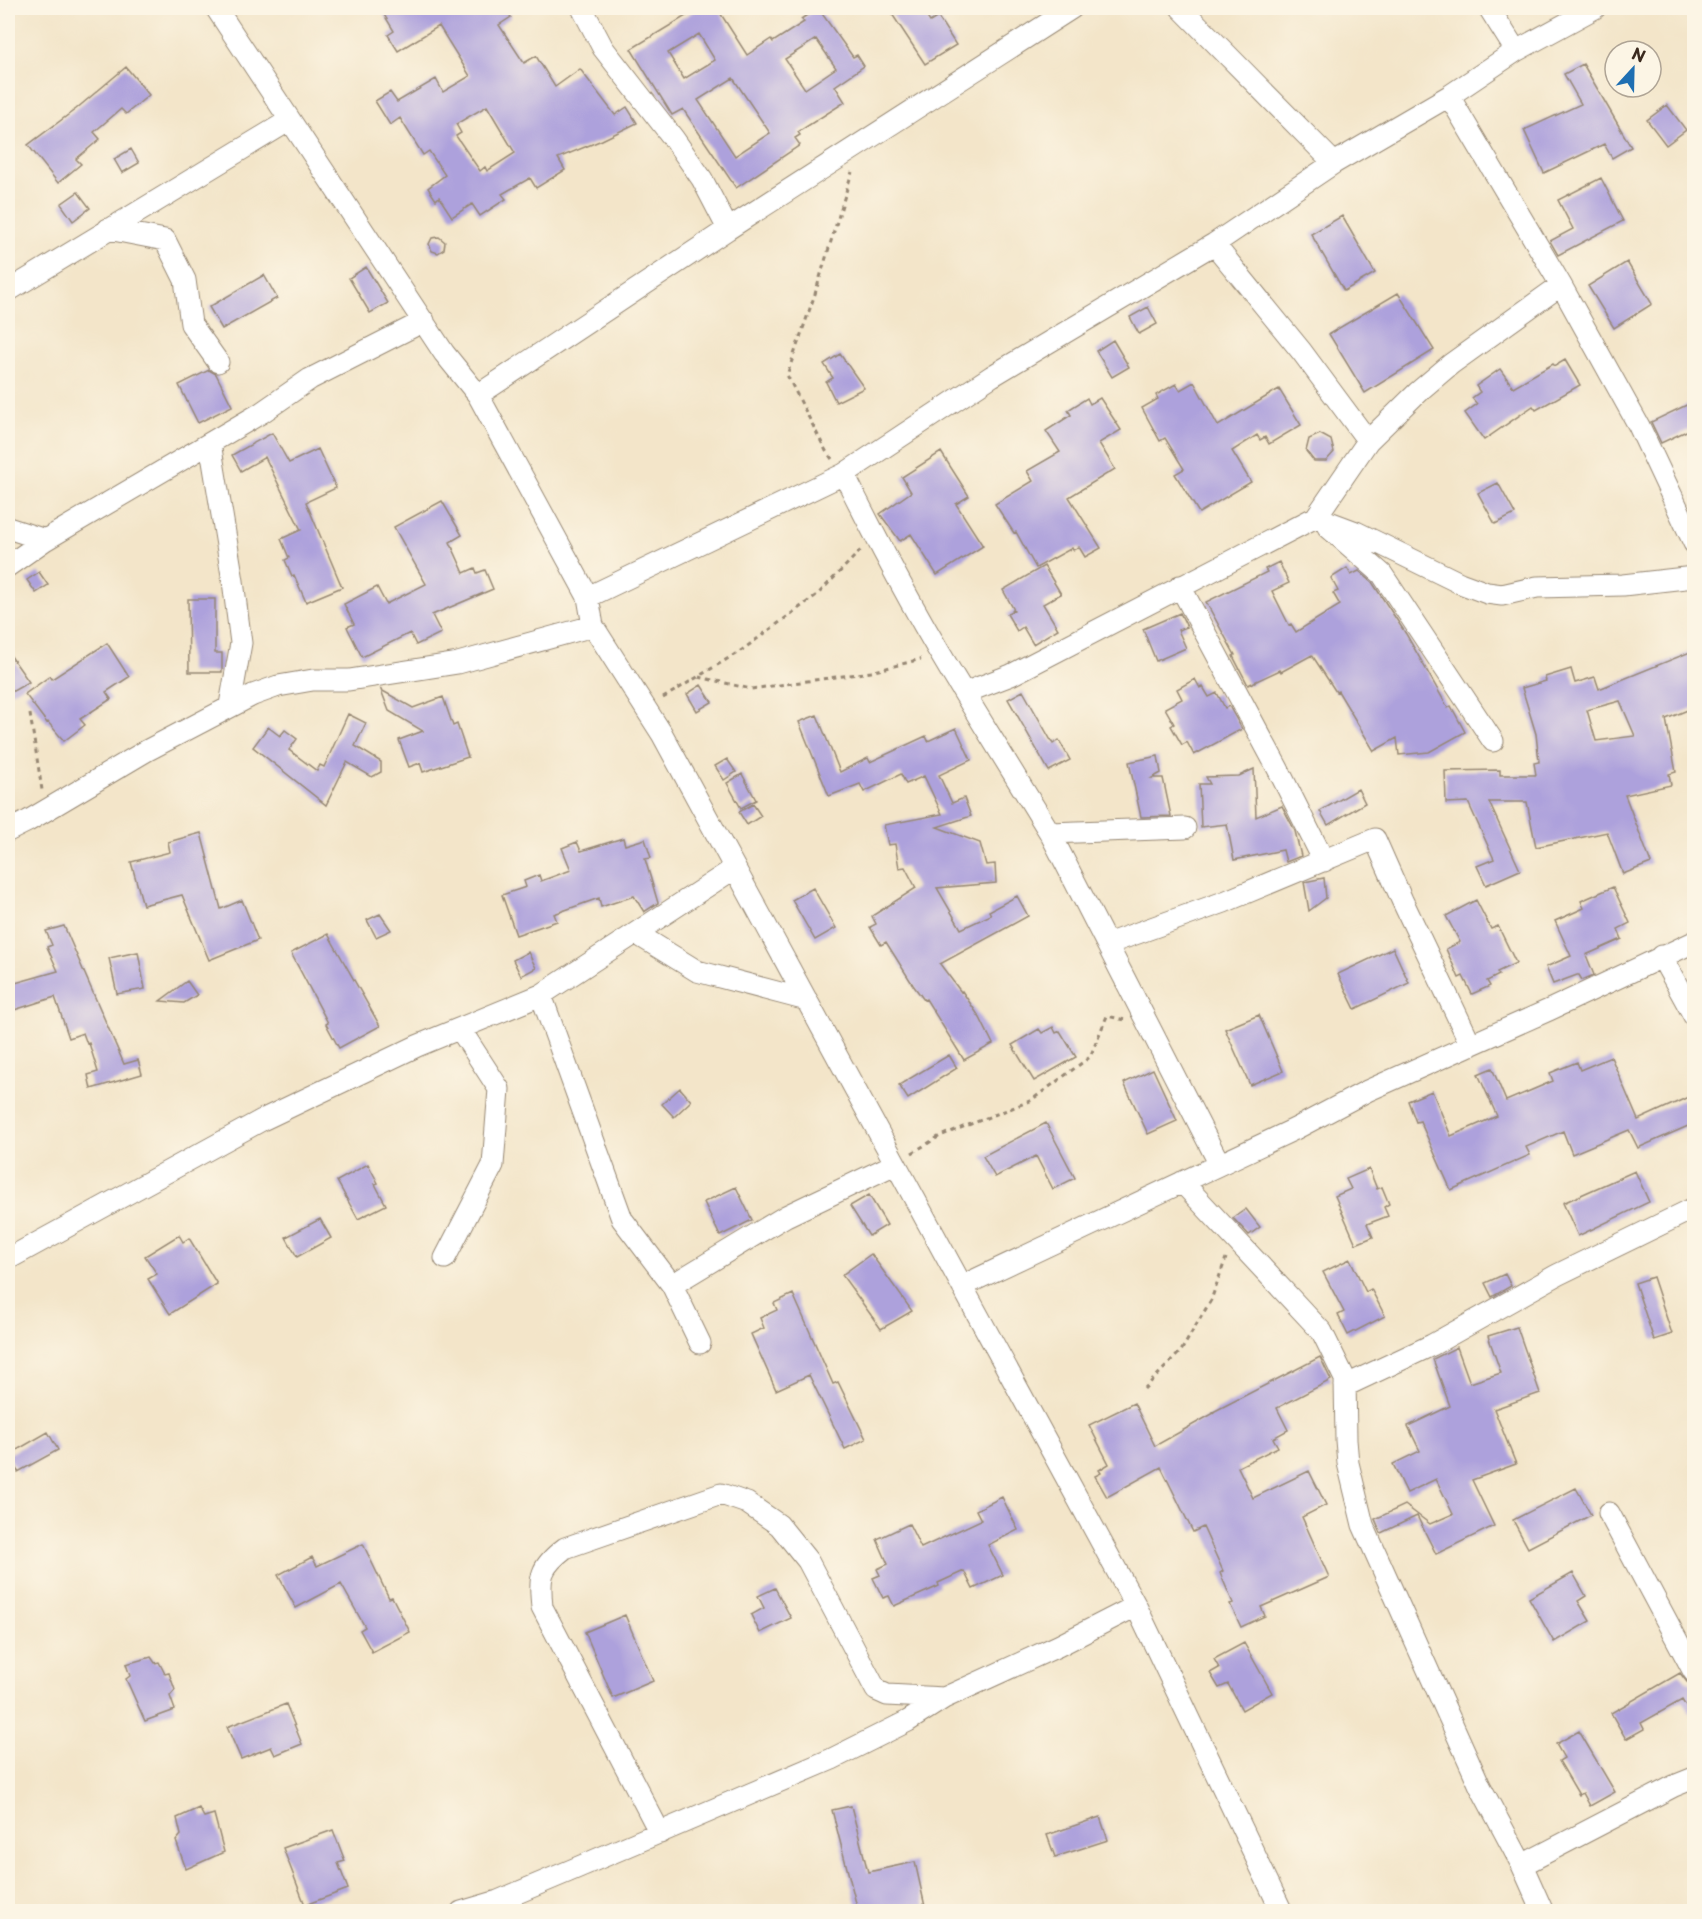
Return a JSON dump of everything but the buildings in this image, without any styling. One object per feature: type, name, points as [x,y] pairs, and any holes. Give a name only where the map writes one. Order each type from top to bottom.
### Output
[{"type":"street","points":[[216,8],[444,353],[478,395],[588,597],[592,626],[662,734],[1136,1606],[1282,1911]]},
{"type":"street","points":[[582,8],[603,48],[702,179],[728,229]]},
{"type":"street","points":[[478,395],[861,142],[1072,8]]},
{"type":"street","points":[[1181,8],[1334,163]]},
{"type":"street","points":[[1489,8],[1516,51]]},
{"type":"street","points":[[588,597],[844,474],[992,376],[1214,244],[1334,163],[1449,96],[1516,51],[1595,8]]},
{"type":"street","points":[[1449,96],[1561,285],[1639,426],[1695,543]]},
{"type":"street","points":[[8,291],[290,120]]},
{"type":"street","points":[[108,229],[165,240],[185,280],[191,324],[218,362]]},
{"type":"street","points":[[1214,244],[1302,352],[1368,441]]},
{"type":"street","points":[[964,693],[1011,675],[1316,517],[1368,441],[1418,392],[1451,364],[1561,285]]},
{"type":"street","points":[[8,566],[45,540],[261,413],[310,379],[424,321]]},
{"type":"street","points":[[210,443],[241,643],[230,705]]},
{"type":"street","points":[[844,474],[874,536],[940,653],[1050,833],[1219,1163]]},
{"type":"street","points":[[1316,517],[1356,532],[1486,594],[1502,595],[1537,587],[1623,585],[1695,577]]},
{"type":"street","points":[[1316,517],[1382,574],[1493,741]]},
{"type":"street","points":[[8,528],[45,540]]},
{"type":"street","points":[[1180,586],[1278,769],[1324,861]]},
{"type":"street","points":[[8,831],[230,705],[278,686],[312,680],[360,679],[458,663],[592,626]]},
{"type":"street","points":[[1050,833],[1185,828]]},
{"type":"street","points":[[1107,944],[1224,902],[1375,839],[1406,910],[1471,1045]]},
{"type":"street","points":[[8,1259],[262,1120],[417,1046],[541,995],[735,868]]},
{"type":"street","points":[[637,934],[696,971],[807,1000]]},
{"type":"street","points":[[962,1286],[1295,1129],[1367,1091],[1695,942]]},
{"type":"street","points":[[1661,956],[1695,1016]]},
{"type":"street","points":[[541,995],[622,1219],[672,1285],[700,1343]]},
{"type":"street","points":[[445,1258],[493,1165],[499,1089],[460,1029]]},
{"type":"street","points":[[672,1285],[786,1216],[895,1164]]},
{"type":"street","points":[[1182,1182],[1322,1332],[1345,1379],[1348,1463],[1363,1525],[1480,1786],[1522,1865],[1543,1911]]},
{"type":"street","points":[[1345,1386],[1432,1345],[1557,1275],[1695,1208]]},
{"type":"street","points":[[660,1833],[542,1607],[539,1586],[547,1562],[566,1548],[721,1494],[747,1503],[779,1525],[808,1561],[876,1690],[887,1695],[944,1698]]},
{"type":"street","points":[[1609,1513],[1695,1672]]},
{"type":"street","points":[[461,1911],[498,1900],[832,1759],[908,1720],[944,1698],[1058,1646],[1136,1606]]},
{"type":"street","points":[[1522,1865],[1674,1786],[1695,1778]]},
{"type":"path","points":[[844,474],[826,451],[787,375],[815,294],[861,142]]},
{"type":"path","points":[[646,708],[742,650],[818,594],[874,536]]},
{"type":"path","points":[[699,677],[751,689],[871,672],[940,653]]},
{"type":"path","points":[[30,714],[40,783],[48,809]]},
{"type":"path","points":[[895,1164],[940,1136],[1030,1101],[1090,1057],[1107,1016],[1149,1026]]},
{"type":"path","points":[[1144,1389],[1181,1351],[1211,1300],[1234,1237]]}]
